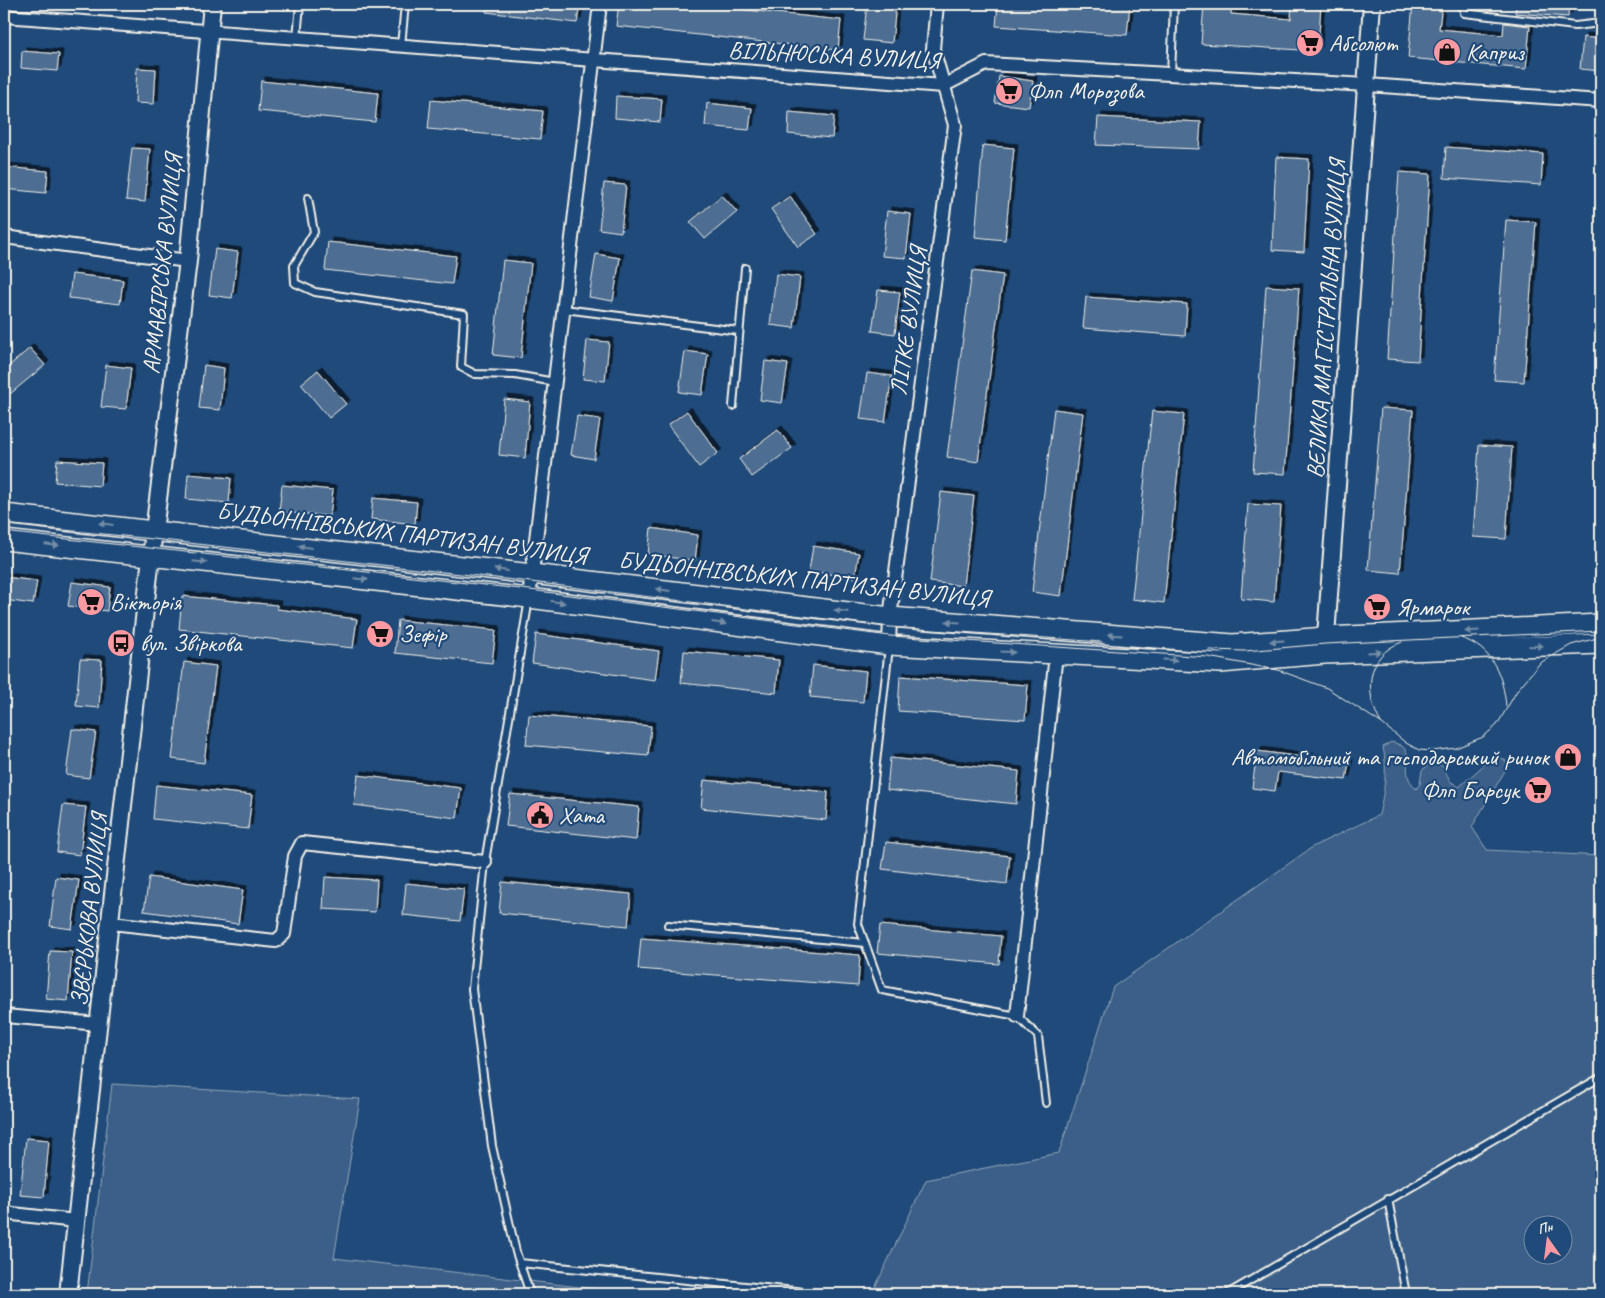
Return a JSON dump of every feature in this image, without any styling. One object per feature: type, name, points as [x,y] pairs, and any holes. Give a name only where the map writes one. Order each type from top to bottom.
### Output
[{"type":"main road","name":"БУДЬОННІВСЬКИХ ПАРТИЗАН ВУЛИЦЯ","points":[[4,514],[890,617],[1233,644],[1326,646],[1601,644]]},
{"type":"main road","name":"БУДЬОННІВСЬКИХ ПАРТИЗАН ВУЛИЦЯ","points":[[4,540],[529,598],[889,646],[1220,663],[1326,646],[1601,624]]},
{"type":"street","name":"АРМАВІРСЬКА ВУЛИЦЯ","points":[[154,530],[188,261],[212,4]]},
{"type":"street","points":[[529,598],[595,60],[600,4]]},
{"type":"street","name":"ЛІТКЕ ВУЛИЦЯ","points":[[889,646],[890,617],[955,125],[933,49],[937,4]]},
{"type":"street","name":"ВЕЛИКА МАГІСТРАЛЬНА ВУЛИЦЯ","points":[[1326,646],[1372,4]]},
{"type":"street","name":"ВІЛЬНЮСЬКА ВУЛИЦЯ","points":[[4,16],[943,86],[986,64],[1367,85],[1601,101]]},
{"type":"street","points":[[4,237],[188,261]]},
{"type":"street","name":"ЗВЄРЬКОВА ВУЛИЦЯ","points":[[68,1294],[100,1024],[154,530]]},
{"type":"street","points":[[1017,1016],[1056,654]]},
{"type":"street","points":[[111,923],[276,941],[284,934],[295,856],[302,843],[485,862]]},
{"type":"street","points":[[4,1016],[100,1024]]},
{"type":"street","points":[[4,1213],[76,1221]]},
{"type":"lane","points":[[297,38],[300,4]]},
{"type":"lane","points":[[401,46],[405,4]]},
{"type":"lane","points":[[1171,74],[1174,4]]},
{"type":"lane","points":[[1463,4],[1464,13],[1575,26],[1601,23]]},
{"type":"lane","points":[[308,198],[314,232],[294,266],[295,283],[315,292],[464,314],[461,367],[475,374],[515,375],[555,382]]},
{"type":"lane","points":[[733,406],[745,268]]},
{"type":"lane","points":[[564,308],[740,331]]},
{"type":"lane","points":[[529,598],[485,862],[472,989],[492,1146],[520,1263],[530,1294]]},
{"type":"lane","points":[[889,646],[858,924],[882,990],[1017,1016],[1038,1036],[1046,1103]]},
{"type":"lane","points":[[668,925],[865,943]]},
{"type":"lane","points":[[1227,1294],[1601,1077]]},
{"type":"lane","points":[[1388,1200],[1406,1294]]},
{"type":"lane","points":[[520,1263],[825,1294]]},
{"type":"shaded area","points":[[1391,742],[1404,748],[1408,756],[1409,779],[1416,789],[1420,784],[1422,770],[1432,763],[1443,766],[1450,781],[1459,787],[1486,763],[1499,756],[1506,761],[1506,769],[1472,827],[1487,850],[1601,856],[1601,1294],[872,1294],[926,1180],[1059,1153],[1113,987],[1314,846],[1379,815],[1384,789],[1383,747]]},
{"type":"shaded area","points":[[112,1084],[360,1099],[334,1258],[639,1294],[87,1294]]},
{"type":"building","points":[[487,4],[580,4],[577,23],[486,12]]},
{"type":"building","points":[[619,4],[690,4],[841,20],[838,50],[616,26]]},
{"type":"building","points":[[867,4],[896,4],[892,43],[863,40]]},
{"type":"building","points":[[998,4],[1130,4],[1127,35],[996,26]]},
{"type":"building","points":[[1204,4],[1231,6],[1231,14],[1291,19],[1292,4],[1321,4],[1318,51],[1201,44]]},
{"type":"building","points":[[1413,4],[1442,4],[1439,29],[1503,35],[1504,23],[1530,26],[1526,69],[1408,58]]},
{"type":"building","points":[[1516,4],[1569,4],[1568,17],[1515,13]]},
{"type":"building","points":[[1583,37],[1601,39],[1601,71],[1580,69]]},
{"type":"building","points":[[22,51],[59,54],[57,71],[21,68]]},
{"type":"building","points":[[137,68],[156,69],[154,104],[135,103]]},
{"type":"building","points":[[999,76],[1033,81],[1029,107],[995,103]]},
{"type":"building","points":[[261,81],[378,93],[375,122],[258,111]]},
{"type":"building","points":[[616,96],[662,99],[660,122],[615,118]]},
{"type":"building","points":[[431,100],[543,111],[540,139],[428,129]]},
{"type":"building","points":[[707,103],[752,108],[749,130],[705,126]]},
{"type":"building","points":[[789,112],[834,116],[832,138],[788,134]]},
{"type":"building","points":[[1098,117],[1201,122],[1199,149],[1096,145]]},
{"type":"building","points":[[983,145],[1014,148],[1005,240],[975,237]]},
{"type":"building","points":[[1446,147],[1543,154],[1541,185],[1444,178]]},
{"type":"building","points":[[132,148],[150,149],[145,202],[126,200]]},
{"type":"building","points":[[1276,157],[1309,159],[1304,252],[1272,250]]},
{"type":"building","points":[[4,167],[48,171],[46,193],[4,189]]},
{"type":"building","points":[[1399,172],[1430,174],[1418,361],[1387,359]]},
{"type":"building","points":[[604,183],[626,185],[621,232],[599,229]]},
{"type":"building","points":[[722,195],[737,212],[705,239],[690,222]]},
{"type":"building","points":[[790,196],[817,234],[798,247],[771,209]]},
{"type":"building","points":[[887,211],[911,214],[906,258],[882,256]]},
{"type":"building","points":[[1506,220],[1536,222],[1524,382],[1494,380]]},
{"type":"building","points":[[328,242],[456,256],[452,284],[325,270]]},
{"type":"building","points":[[215,249],[238,252],[232,298],[209,295]]},
{"type":"building","points":[[596,254],[620,258],[613,301],[589,297]]},
{"type":"building","points":[[503,260],[531,263],[521,358],[493,355]]},
{"type":"building","points":[[972,271],[1003,275],[978,462],[947,457]]},
{"type":"building","points":[[72,274],[123,280],[120,304],[69,298]]},
{"type":"building","points":[[776,274],[800,277],[794,328],[770,325]]},
{"type":"building","points":[[1266,286],[1299,288],[1285,474],[1253,472]]},
{"type":"building","points":[[878,290],[900,292],[895,334],[872,331]]},
{"type":"building","points":[[1086,297],[1187,304],[1185,336],[1083,328]]},
{"type":"building","points":[[587,340],[609,342],[605,381],[583,379]]},
{"type":"building","points":[[30,348],[45,365],[4,399],[4,370]]},
{"type":"building","points":[[685,351],[708,354],[702,395],[679,392]]},
{"type":"building","points":[[765,361],[788,364],[782,403],[760,400]]},
{"type":"building","points":[[106,365],[131,368],[126,409],[101,407]]},
{"type":"building","points":[[204,365],[224,368],[220,410],[199,408]]},
{"type":"building","points":[[318,370],[346,404],[329,418],[301,384]]},
{"type":"building","points":[[867,373],[892,376],[885,422],[860,419]]},
{"type":"building","points":[[504,399],[530,402],[525,458],[499,455]]},
{"type":"building","points":[[1381,408],[1413,410],[1400,573],[1368,570]]},
{"type":"building","points":[[1054,409],[1083,413],[1061,596],[1032,592]]},
{"type":"building","points":[[687,411],[718,453],[699,467],[668,425]]},
{"type":"building","points":[[1152,411],[1184,414],[1164,603],[1132,599]]},
{"type":"building","points":[[577,416],[600,419],[594,459],[571,455]]},
{"type":"building","points":[[778,430],[792,448],[752,477],[739,459]]},
{"type":"building","points":[[1479,445],[1512,447],[1506,539],[1473,537]]},
{"type":"building","points":[[57,460],[102,463],[100,486],[55,482]]},
{"type":"building","points":[[188,474],[231,478],[229,503],[186,499]]},
{"type":"building","points":[[282,485],[333,490],[330,516],[279,512]]},
{"type":"building","points":[[941,492],[974,496],[963,586],[930,582]]},
{"type":"building","points":[[373,498],[417,502],[415,524],[371,519]]},
{"type":"building","points":[[1248,504],[1281,506],[1274,602],[1241,599]]},
{"type":"building","points":[[651,528],[698,535],[695,561],[648,554]]},
{"type":"building","points":[[813,546],[859,553],[855,578],[809,571]]},
{"type":"building","points":[[4,577],[37,581],[33,604],[4,600]]},
{"type":"building","points":[[72,582],[110,587],[107,611],[68,606]]},
{"type":"building","points":[[182,596],[277,605],[277,609],[357,619],[353,648],[179,629]]},
{"type":"building","points":[[398,620],[496,630],[492,663],[395,653]]},
{"type":"building","points":[[536,634],[659,651],[655,680],[532,663]]},
{"type":"building","points":[[684,651],[779,660],[776,693],[681,683]]},
{"type":"building","points":[[80,659],[102,660],[99,708],[76,706]]},
{"type":"building","points":[[184,662],[216,666],[204,763],[172,759]]},
{"type":"building","points":[[813,665],[866,671],[863,702],[810,697]]},
{"type":"building","points":[[900,676],[1028,685],[1025,720],[898,711]]},
{"type":"building","points":[[529,715],[651,726],[648,756],[526,745]]},
{"type":"building","points":[[72,729],[96,732],[89,778],[66,775]]},
{"type":"building","points":[[1257,751],[1349,763],[1346,780],[1278,772],[1275,791],[1252,788]]},
{"type":"building","points":[[890,758],[1019,771],[1016,804],[887,790]]},
{"type":"building","points":[[358,775],[461,788],[457,818],[354,805]]},
{"type":"building","points":[[704,780],[828,792],[826,820],[701,808]]},
{"type":"building","points":[[156,785],[252,795],[248,829],[153,819]]},
{"type":"building","points":[[510,794],[639,807],[636,840],[506,826]]},
{"type":"building","points":[[63,805],[86,807],[80,855],[57,852]]},
{"type":"building","points":[[886,842],[1010,856],[1007,884],[882,869]]},
{"type":"building","points":[[56,877],[79,880],[72,929],[50,926]]},
{"type":"building","points":[[149,877],[243,890],[238,924],[144,911]]},
{"type":"building","points":[[325,877],[377,880],[375,912],[323,909]]},
{"type":"building","points":[[502,882],[631,894],[628,926],[499,913]]},
{"type":"building","points":[[406,883],[464,889],[460,921],[403,915]]},
{"type":"building","points":[[880,925],[1001,936],[999,964],[877,953]]},
{"type":"building","points":[[641,938],[860,955],[858,986],[638,969]]},
{"type":"building","points":[[50,951],[72,952],[68,1001],[46,999]]},
{"type":"building","points":[[26,1138],[49,1140],[44,1197],[20,1195]]},
{"type":"tram line","points":[[4,524],[531,582],[890,627],[1102,642]]},
{"type":"tram line","points":[[4,532],[530,590],[890,636],[1208,657],[1278,670],[1327,688],[1381,723],[1406,743],[1419,750],[1432,751],[1456,748],[1483,737],[1497,725],[1518,689],[1540,663],[1571,645],[1601,637]]},
{"type":"tram line","points":[[1209,650],[1245,651],[1325,644],[1601,631]]},
{"type":"tram line","points":[[1461,638],[1472,643],[1489,656],[1499,674],[1506,706]]},
{"type":"tram line","points":[[1381,723],[1372,700],[1371,676],[1381,656],[1390,648],[1402,642]]},
{"type":"place","name":"Абсолют","points":[[1310,43]]},
{"type":"place","name":"Каприз","points":[[1447,52]]},
{"type":"place","name":"Флп Морозова","points":[[1009,91]]},
{"type":"place","name":"Вікторія","points":[[91,602]]},
{"type":"place","name":"Ярмарок","points":[[1377,607]]},
{"type":"place","name":"Зефір","points":[[380,634]]},
{"type":"place","name":"вул. Звіркова","points":[[121,643]]},
{"type":"place","name":"Автомобільний та господарський ринок","points":[[1568,757]]},
{"type":"place","name":"Флп Барсук","points":[[1538,790]]},
{"type":"place","name":"Хата","points":[[540,815]]}]
